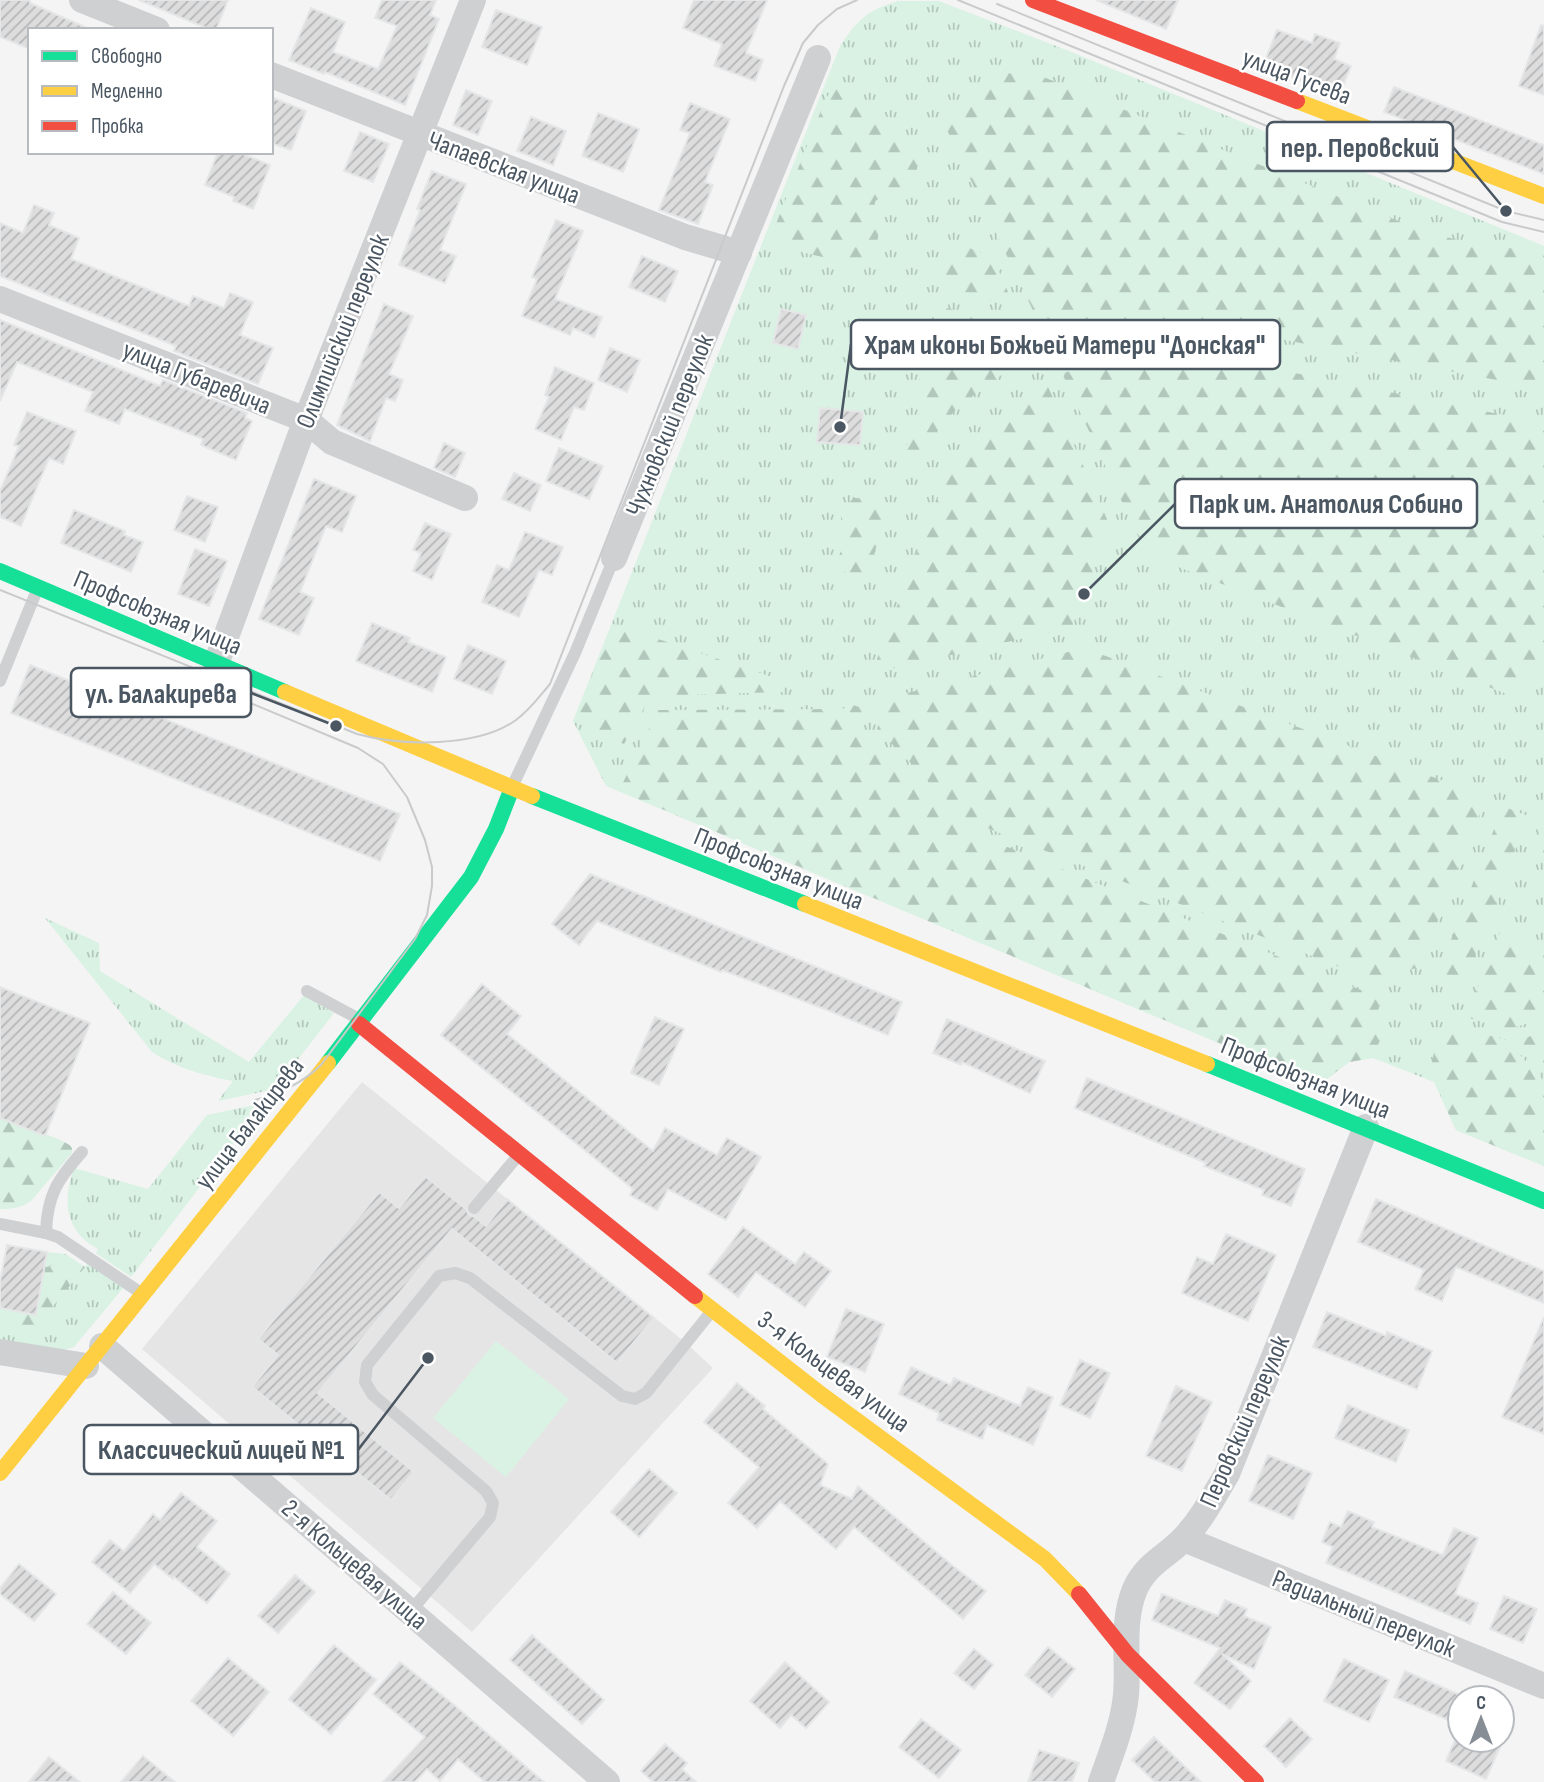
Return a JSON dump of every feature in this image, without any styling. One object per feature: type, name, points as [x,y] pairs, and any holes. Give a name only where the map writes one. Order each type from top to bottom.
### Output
[{"type":"street","points":[[82,0],[152,28]]},
{"type":"street","name":"Олимпийский переулок","points":[[216,664],[306,420],[473,0]]},
{"type":"street","name":"улица Гусева","points":[[1033,0],[1544,196]]},
{"type":"street","name":"Чухновский переулок","points":[[614,558],[818,58]]},
{"type":"street","name":"Чапаевская улица","points":[[273,76],[685,237],[739,253]]},
{"type":"street","name":"улица Губаревича","points":[[0,299],[306,420],[332,442],[465,498]]},
{"type":"street","name":"Профсоюзная улица","points":[[0,571],[512,788],[1366,1127],[1544,1201]]},
{"type":"street","name":"улица Балакирева","points":[[0,1473],[361,1022],[471,877],[496,829],[512,788]]},
{"type":"street","name":"3-я Кольцевая улица","points":[[361,1022],[519,1154],[713,1310],[822,1395],[1045,1559],[1081,1595],[1128,1655],[1256,1782]]},
{"type":"street","name":"Перовский переулок","points":[[1101,1782],[1121,1724],[1126,1697],[1129,1611],[1135,1589],[1147,1570],[1184,1539],[1208,1507],[1227,1474],[1366,1127]]},
{"type":"street","points":[[0,1352],[94,1356]]},
{"type":"street","name":"2-я Кольцевая улица","points":[[94,1356],[410,1612],[607,1782]]},
{"type":"street","name":"Радиальный переулок","points":[[1184,1539],[1544,1686]]},
{"type":"lane","name":"Чухновский переулок","points":[[512,788],[575,653],[614,558]]},
{"type":"lane","points":[[0,681],[38,587]]},
{"type":"lane","points":[[307,991],[361,1022]]},
{"type":"lane","points":[[46,1233],[46,1217],[52,1191],[63,1173],[82,1152]]},
{"type":"lane","points":[[474,1208],[519,1154]]},
{"type":"lane","points":[[0,1224],[46,1233],[69,1244],[144,1295]]},
{"type":"lane","points":[[410,1612],[490,1517],[493,1503],[486,1491],[373,1395],[365,1382],[367,1365],[439,1276],[455,1273],[470,1278],[622,1396],[635,1399],[646,1393],[713,1310]]},
{"type":"shaded area","points":[[362,1082],[686,1343],[713,1368],[472,1632],[142,1349]]},
{"type":"green space","points":[[898,1],[939,1],[1069,51],[1544,246],[1544,1166],[1456,1130],[1434,1082],[1373,1058],[1349,1062],[1319,1085],[606,786],[573,721],[840,46],[864,17]]},
{"type":"green space","points":[[1002,73],[1036,74],[1418,229],[1468,243],[1544,252],[1544,389],[1184,321],[1151,322],[1048,342],[947,130],[967,95]]},
{"type":"green space","points":[[840,81],[898,128],[907,139],[917,165],[914,187],[902,196],[882,196],[874,202],[879,230],[875,257],[864,267],[768,244],[826,98]]},
{"type":"green space","points":[[951,245],[967,247],[987,256],[999,271],[1014,306],[943,288],[947,280],[939,265],[939,252]]},
{"type":"green space","points":[[938,306],[1020,326],[1033,352],[959,406],[915,457],[903,478],[900,458],[902,449],[918,434],[920,418],[916,387],[924,366],[926,326]]},
{"type":"green space","points":[[1185,351],[1544,423],[1544,664],[1512,696],[1155,558],[1135,530],[1062,373],[1156,353]]},
{"type":"green space","points":[[1045,380],[1110,526],[1072,627],[882,671],[874,667],[944,482],[981,431]]},
{"type":"green space","points":[[854,498],[873,499],[891,510],[863,581],[839,569],[838,564],[843,544],[841,510]]},
{"type":"green space","points":[[613,624],[778,679],[784,692],[651,696],[624,744],[573,721]]},
{"type":"green space","points":[[1084,648],[1476,793],[1481,811],[1419,967],[1393,975],[1385,985],[967,820],[877,729],[888,698]]},
{"type":"green space","points":[[849,704],[870,710],[862,732],[958,827],[1381,998],[1377,1008],[1382,1032],[1373,1058],[1349,1062],[1319,1085],[619,791],[658,710],[843,709]]},
{"type":"green space","points":[[1503,806],[1528,816],[1457,1004],[1452,986],[1438,973]]},
{"type":"green space","points":[[1544,820],[1544,864],[1537,860],[1534,846]]},
{"type":"green space","points":[[45,918],[99,943],[100,971],[249,1062],[304,995],[334,1013],[275,1089],[218,1101],[233,1081],[191,1071],[152,1052]]},
{"type":"green space","points":[[1500,932],[1535,946],[1544,953],[1544,1018],[1507,1030],[1466,1017]]},
{"type":"green space","points":[[1459,1027],[1506,1040],[1544,1081],[1544,1166],[1456,1130],[1438,1089],[1433,1059],[1436,1046],[1444,1035]]},
{"type":"green space","points":[[1544,1031],[1544,1068],[1520,1040]]},
{"type":"green space","points":[[264,1103],[131,1277],[96,1253],[98,1249],[79,1233],[69,1214],[68,1203],[74,1168],[148,1189],[207,1115]]},
{"type":"green space","points":[[0,1118],[67,1144],[72,1147],[72,1153],[31,1201],[24,1205],[0,1209]]},
{"type":"green space","points":[[47,1252],[65,1254],[85,1267],[88,1263],[123,1288],[74,1347],[60,1351],[0,1342],[0,1308],[36,1314]]},
{"type":"green space","points":[[65,1254],[85,1267],[33,1331],[0,1324],[0,1308],[36,1314],[44,1268],[53,1265]]},
{"type":"green space","points":[[496,1341],[569,1399],[506,1477],[433,1418]]},
{"type":"building","points":[[0,0],[30,0],[30,3],[87,28],[28,28],[28,48],[0,37]]},
{"type":"building","points":[[139,0],[228,0],[217,28],[206,28]]},
{"type":"building","points":[[382,0],[436,0],[430,15],[439,19],[405,105],[289,60],[311,8],[345,22],[333,52],[378,69],[397,26],[375,18]]},
{"type":"building","points":[[694,0],[767,0],[746,53],[763,60],[755,81],[714,66],[722,44],[683,28]]},
{"type":"building","points":[[1096,0],[1178,0],[1166,29]]},
{"type":"building","points":[[496,10],[542,27],[527,65],[482,47]]},
{"type":"building","points":[[1541,25],[1544,26],[1544,95],[1519,86]]},
{"type":"building","points":[[1277,30],[1312,43],[1315,34],[1340,43],[1334,59],[1351,66],[1339,95],[1263,66]]},
{"type":"building","points":[[1394,87],[1544,145],[1544,174],[1384,112]]},
{"type":"building","points":[[466,90],[492,101],[478,135],[453,125]]},
{"type":"building","points":[[273,98],[306,111],[291,150],[273,144]]},
{"type":"building","points":[[690,103],[730,119],[705,182],[713,185],[698,224],[659,210],[690,133],[680,130]]},
{"type":"building","points":[[598,113],[639,129],[623,172],[582,156]]},
{"type":"building","points":[[531,117],[566,131],[553,165],[517,151]]},
{"type":"building","points":[[360,132],[389,144],[373,182],[344,171]]},
{"type":"building","points":[[217,154],[243,154],[270,165],[253,209],[233,201],[234,197],[205,185]]},
{"type":"building","points":[[432,171],[466,184],[440,250],[456,256],[445,283],[399,265]]},
{"type":"building","points":[[34,205],[54,213],[49,225],[79,238],[71,259],[189,306],[193,296],[224,308],[230,293],[253,302],[240,335],[273,348],[258,384],[174,351],[176,346],[0,276],[0,223],[23,233]]},
{"type":"building","points":[[556,220],[583,231],[555,299],[602,317],[594,337],[573,328],[570,335],[522,316],[537,279],[532,277]]},
{"type":"building","points":[[642,256],[678,271],[665,302],[629,287]]},
{"type":"building","points":[[384,304],[413,316],[389,374],[403,380],[395,401],[386,398],[370,441],[337,425]]},
{"type":"building","points":[[781,309],[806,315],[798,349],[773,343]]},
{"type":"building","points":[[0,320],[160,386],[163,380],[247,413],[245,418],[252,421],[236,460],[201,445],[203,439],[125,409],[119,424],[85,411],[93,392],[17,362],[0,401]]},
{"type":"building","points":[[610,348],[640,360],[627,392],[598,380]]},
{"type":"building","points":[[555,367],[594,383],[584,410],[574,407],[561,440],[535,429],[549,397],[545,395]]},
{"type":"building","points":[[820,408],[863,412],[860,445],[817,442]]},
{"type":"building","points":[[27,412],[76,431],[63,464],[49,458],[21,526],[0,517],[0,491],[19,446],[14,445]]},
{"type":"building","points":[[444,443],[465,453],[455,477],[434,468]]},
{"type":"building","points":[[559,448],[603,466],[589,499],[546,481]]},
{"type":"building","points":[[514,473],[541,485],[530,511],[502,499]]},
{"type":"building","points":[[314,479],[356,496],[342,532],[326,526],[300,592],[314,598],[299,635],[259,619]]},
{"type":"building","points":[[187,496],[218,507],[205,542],[174,530]]},
{"type":"building","points":[[74,510],[125,531],[124,535],[143,542],[131,572],[61,543]]},
{"type":"building","points":[[425,523],[451,534],[432,580],[413,571],[421,553],[413,550]]},
{"type":"building","points":[[525,532],[563,547],[552,575],[539,570],[519,617],[482,602],[497,565],[509,570]]},
{"type":"building","points":[[195,549],[227,561],[209,606],[178,594]]},
{"type":"building","points":[[372,623],[410,638],[408,642],[446,657],[432,692],[356,661]]},
{"type":"building","points":[[468,645],[506,661],[492,694],[454,679]]},
{"type":"building","points":[[30,665],[400,814],[380,861],[11,713]]},
{"type":"building","points":[[590,874],[902,1002],[888,1035],[722,970],[721,972],[597,921],[579,945],[552,924]]},
{"type":"building","points":[[482,984],[521,1016],[507,1034],[653,1151],[665,1128],[717,1155],[727,1138],[761,1157],[726,1220],[668,1189],[657,1210],[630,1195],[633,1189],[441,1035]]},
{"type":"building","points":[[0,987],[90,1023],[45,1136],[0,1118]]},
{"type":"building","points":[[655,1017],[684,1029],[659,1085],[631,1073]]},
{"type":"building","points":[[947,1019],[1045,1061],[1030,1093],[962,1062],[961,1065],[933,1053]]},
{"type":"building","points":[[1087,1078],[1305,1169],[1291,1206],[1262,1195],[1264,1190],[1204,1166],[1206,1163],[1075,1108]]},
{"type":"building","points":[[425,1176],[466,1209],[469,1215],[486,1226],[507,1199],[654,1318],[617,1363],[452,1229],[318,1393],[414,1472],[391,1500],[252,1387],[278,1355],[258,1339],[379,1192],[399,1208]]},
{"type":"building","points":[[1376,1199],[1544,1271],[1544,1303],[1456,1267],[1442,1301],[1415,1289],[1424,1270],[1358,1242]]},
{"type":"building","points":[[743,1227],[795,1264],[804,1252],[831,1271],[805,1307],[756,1272],[738,1297],[708,1274]]},
{"type":"building","points":[[1226,1234],[1276,1255],[1248,1321],[1182,1293],[1197,1257],[1213,1264]]},
{"type":"building","points":[[7,1245],[47,1252],[36,1315],[0,1308],[0,1282]]},
{"type":"building","points":[[846,1309],[884,1324],[865,1372],[827,1357]]},
{"type":"building","points":[[1327,1312],[1386,1336],[1387,1332],[1432,1351],[1417,1389],[1313,1347]]},
{"type":"building","points":[[1544,1317],[1544,1434],[1502,1417]]},
{"type":"building","points":[[1080,1360],[1110,1373],[1090,1418],[1060,1405]]},
{"type":"building","points":[[911,1367],[951,1385],[954,1378],[1020,1406],[1028,1387],[1053,1397],[1033,1445],[987,1425],[982,1439],[937,1420],[939,1413],[899,1394]]},
{"type":"building","points":[[737,1383],[765,1406],[763,1409],[828,1464],[820,1485],[852,1499],[858,1486],[986,1591],[963,1619],[854,1527],[836,1549],[780,1501],[757,1528],[728,1503],[759,1467],[704,1422]]},
{"type":"building","points":[[1176,1386],[1212,1402],[1182,1471],[1146,1456]]},
{"type":"building","points":[[1348,1405],[1409,1430],[1396,1462],[1335,1438]]},
{"type":"building","points":[[1268,1455],[1312,1473],[1293,1519],[1249,1501]]},
{"type":"building","points":[[649,1469],[677,1493],[639,1537],[611,1512]]},
{"type":"building","points":[[181,1493],[217,1521],[197,1547],[230,1574],[207,1603],[154,1564],[130,1593],[92,1562],[110,1540],[124,1551],[153,1514],[160,1520]]},
{"type":"building","points":[[1348,1511],[1374,1522],[1372,1527],[1443,1555],[1454,1528],[1478,1538],[1455,1594],[1478,1603],[1470,1624],[1326,1563],[1333,1547],[1322,1542],[1330,1522],[1341,1527]]},
{"type":"building","points":[[19,1564],[56,1594],[34,1621],[0,1594],[0,1588]]},
{"type":"building","points":[[295,1575],[315,1592],[278,1633],[258,1616]]},
{"type":"building","points":[[113,1592],[151,1623],[126,1654],[87,1624]]},
{"type":"building","points":[[1162,1594],[1218,1616],[1225,1600],[1247,1609],[1244,1616],[1271,1627],[1254,1669],[1222,1654],[1251,1681],[1230,1709],[1194,1683],[1220,1648],[1152,1620]]},
{"type":"building","points":[[1504,1596],[1537,1609],[1523,1643],[1490,1629]]},
{"type":"building","points":[[532,1635],[604,1700],[582,1724],[510,1660]]},
{"type":"building","points":[[334,1645],[376,1680],[331,1734],[289,1699]]},
{"type":"building","points":[[1048,1647],[1075,1669],[1052,1697],[1025,1675]]},
{"type":"building","points":[[974,1649],[993,1665],[974,1689],[954,1673]]},
{"type":"building","points":[[228,1658],[269,1692],[233,1736],[191,1701]]},
{"type":"building","points":[[1344,1659],[1389,1680],[1369,1722],[1324,1701]]},
{"type":"building","points":[[400,1662],[544,1782],[485,1782],[458,1759],[440,1781],[427,1769],[415,1782],[383,1782],[425,1737],[373,1694]]},
{"type":"building","points":[[785,1662],[829,1702],[806,1728],[791,1715],[780,1728],[750,1701]]},
{"type":"building","points":[[1405,1671],[1446,1689],[1446,1719],[1394,1697]]},
{"type":"building","points":[[1290,1718],[1312,1739],[1286,1767],[1264,1746]]},
{"type":"building","points":[[921,1719],[961,1750],[939,1778],[899,1747]]},
{"type":"building","points":[[1154,1737],[1201,1782],[1155,1782],[1132,1760]]},
{"type":"building","points":[[665,1744],[687,1763],[682,1769],[696,1782],[653,1782],[641,1771]]},
{"type":"building","points":[[1039,1750],[1079,1763],[1072,1782],[1028,1782]]},
{"type":"building","points":[[1449,1754],[1497,1754],[1486,1779],[1446,1761]]},
{"type":"building","points":[[143,1756],[175,1782],[121,1782]]},
{"type":"building","points":[[49,1757],[80,1782],[29,1782]]},
{"type":"tram line","points":[[0,590],[357,734],[395,741],[438,742],[481,736],[516,720],[550,684],[803,43],[818,25],[837,9],[857,0]]},
{"type":"tram line","points":[[958,0],[1502,222],[1544,232]]},
{"type":"tram line","points":[[997,4],[1506,211],[1544,220]]},
{"type":"tram line","points":[[181,674],[358,748],[383,764],[407,797],[425,840],[432,867],[427,915],[415,939],[321,1065],[290,1087],[255,1100]]},
{"type":"traffic: fast","points":[[0,571],[285,692]]},
{"type":"traffic: fast","points":[[328,1063],[471,877],[496,829],[512,788]]},
{"type":"traffic: fast","points":[[532,796],[805,904]]},
{"type":"traffic: fast","points":[[1207,1064],[1544,1201]]},
{"type":"traffic: slow","points":[[1297,101],[1544,196]]},
{"type":"traffic: slow","points":[[285,692],[532,796]]},
{"type":"traffic: slow","points":[[805,904],[1207,1064]]},
{"type":"traffic: slow","points":[[0,1473],[328,1063]]},
{"type":"traffic: slow","points":[[695,1296],[822,1395],[1045,1559],[1079,1594]]},
{"type":"traffic: jam","points":[[1033,0],[1297,101]]},
{"type":"traffic: jam","points":[[359,1024],[695,1296]]},
{"type":"traffic: jam","points":[[1079,1594],[1128,1655],[1256,1782]]},
{"type":"place","name":"пер. Перовский","points":[[1506,211]]},
{"type":"place","name":"Храм иконы Божьей Матери \"Донская\"","points":[[840,427]]},
{"type":"place","name":"Парк им. Анатолия Собино","points":[[1084,594]]},
{"type":"place","name":"ул. Балакирева","points":[[336,726]]},
{"type":"place","name":"Классический лицей №1","points":[[428,1358]]}]
